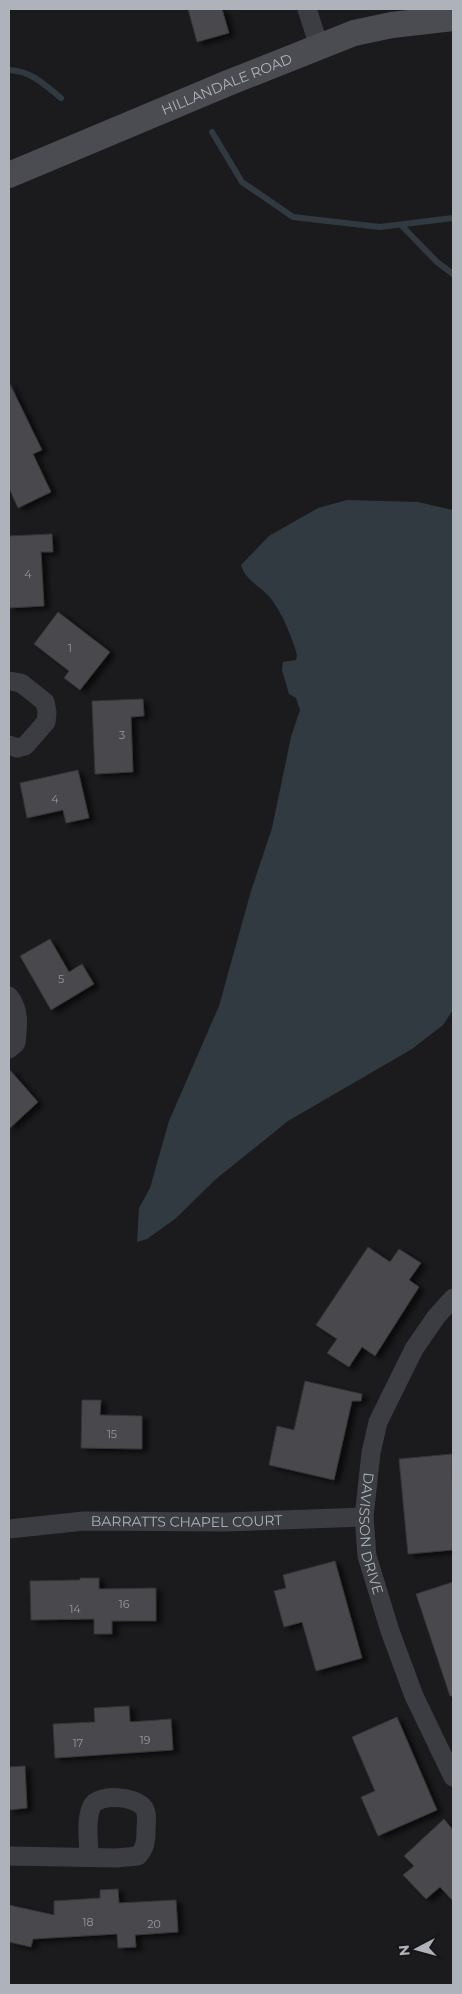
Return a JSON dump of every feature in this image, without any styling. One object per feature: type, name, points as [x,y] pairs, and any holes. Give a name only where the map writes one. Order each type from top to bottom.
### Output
[{"type":"street","points":[[307,9],[319,46]]},
{"type":"street","name":"HILLANDALE ROAD","points":[[9,175],[319,46],[354,34],[392,25],[453,18]]},
{"type":"street","points":[[9,681],[21,683],[45,702],[47,712],[46,722],[25,746],[16,748],[9,745]]},
{"type":"street","points":[[9,996],[16,1005],[18,1028],[16,1042],[9,1048]]},
{"type":"street","name":"DAVISSON DRIVE","points":[[453,1298],[414,1349],[378,1422],[371,1453],[364,1517],[367,1556],[390,1631],[414,1696],[453,1777]]},
{"type":"street","name":"BARRATTS CHAPEL COURT","points":[[9,1529],[84,1521],[225,1522],[364,1517]]},
{"type":"street","points":[[9,1856],[89,1857]]},
{"type":"shaded area","points":[[347,500],[418,502],[453,510],[453,1010],[443,1025],[412,1049],[288,1121],[216,1179],[175,1219],[147,1239],[137,1242],[139,1208],[150,1188],[169,1121],[219,1006],[251,891],[272,828],[291,737],[300,710],[296,698],[289,694],[282,670],[283,662],[296,660],[297,655],[290,633],[272,600],[247,576],[241,565],[269,536],[318,508]]},
{"type":"building","points":[[188,9],[222,9],[229,33],[197,42]]},
{"type":"building","points":[[9,382],[42,450],[33,454],[51,492],[18,508],[9,488]]},
{"type":"building","points":[[52,534],[53,552],[41,552],[44,606],[9,608],[9,536]]},
{"type":"building","points":[[58,612],[110,652],[80,690],[64,678],[69,671],[34,644]]},
{"type":"building","points":[[143,699],[144,716],[131,717],[133,772],[95,774],[92,701]]},
{"type":"building","points":[[78,770],[89,818],[66,823],[63,810],[27,818],[20,783]]},
{"type":"building","points":[[50,939],[69,972],[82,964],[94,984],[51,1010],[20,956]]},
{"type":"building","points":[[9,1069],[38,1102],[9,1129]]},
{"type":"building","points":[[368,1247],[390,1262],[399,1249],[421,1263],[409,1280],[419,1287],[375,1356],[362,1347],[349,1367],[327,1353],[337,1339],[316,1325]]},
{"type":"building","points":[[305,1381],[362,1394],[361,1401],[352,1401],[334,1480],[269,1465],[277,1426],[294,1430]]},
{"type":"building","points":[[82,1400],[101,1400],[100,1415],[142,1416],[142,1449],[81,1448]]},
{"type":"building","points":[[452,1454],[453,1550],[408,1554],[399,1459]]},
{"type":"building","points":[[335,1561],[362,1658],[316,1671],[302,1622],[284,1627],[274,1591],[286,1588],[283,1575]]},
{"type":"building","points":[[80,1578],[99,1578],[99,1589],[156,1588],[156,1621],[112,1621],[112,1634],[94,1634],[94,1619],[31,1620],[30,1581],[80,1580]]},
{"type":"building","points":[[453,1582],[453,1696],[450,1696],[416,1594]]},
{"type":"building","points":[[129,1706],[130,1722],[171,1719],[173,1750],[55,1758],[53,1724],[95,1722],[94,1708]]},
{"type":"building","points":[[397,1717],[437,1810],[378,1836],[361,1797],[375,1791],[352,1737]]},
{"type":"building","points":[[25,1766],[27,1808],[9,1810],[9,1767]]},
{"type":"building","points":[[444,1819],[453,1830],[453,1901],[440,1887],[426,1899],[403,1875],[414,1866],[404,1856]]},
{"type":"building","points":[[118,1889],[119,1903],[176,1900],[178,1932],[135,1935],[136,1947],[118,1948],[117,1934],[33,1939],[31,1947],[9,1942],[9,1905],[54,1915],[54,1901],[100,1898],[100,1890]]},
{"type":"waterway","points":[[9,70],[31,76],[61,98]]},
{"type":"waterway","points":[[212,132],[242,182],[293,217],[380,227],[453,218]]},
{"type":"waterway","points":[[401,225],[437,262],[453,274]]}]
